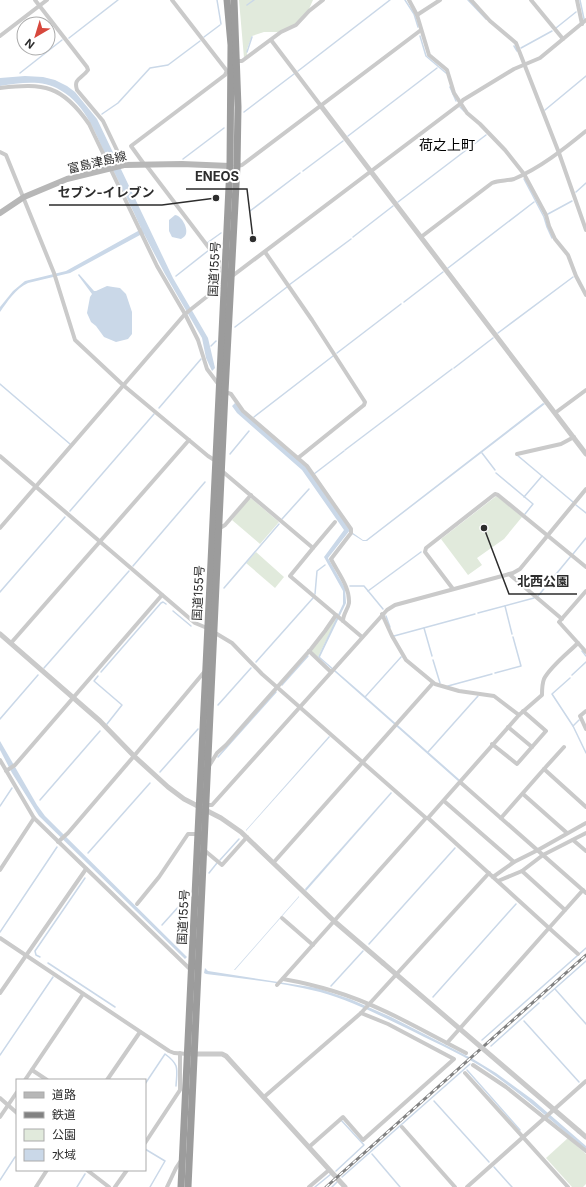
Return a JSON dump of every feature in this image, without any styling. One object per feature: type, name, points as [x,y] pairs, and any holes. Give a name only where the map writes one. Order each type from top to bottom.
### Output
[{"type":"highway","name":"国道155号","points":[[181,1187],[204,850],[206,670],[219,386],[234,166],[229,72],[231,45],[227,0]]},
{"type":"highway","name":"国道155号","points":[[188,1187],[192,971],[198,834],[204,808],[208,768],[231,277],[237,61],[234,0]]},
{"type":"main road","name":"富島津島線","points":[[0,212],[24,197],[67,179],[124,165],[234,166]]},
{"type":"street","points":[[35,0],[87,67],[88,70],[86,73],[76,82],[77,90],[102,121],[124,165]]},
{"type":"street","points":[[0,36],[47,0]]},
{"type":"street","points":[[172,0],[229,72],[131,146],[219,261],[218,288]]},
{"type":"street","points":[[237,61],[242,61],[281,32],[296,24],[323,0]]},
{"type":"street","points":[[409,0],[417,15],[428,55],[448,70],[454,93],[460,104],[467,113],[506,150],[524,174],[546,215],[555,239],[568,255],[576,276],[586,294]]},
{"type":"street","points":[[417,15],[440,0]]},
{"type":"street","points":[[471,0],[490,21],[516,43],[559,153],[586,230]]},
{"type":"street","points":[[530,0],[563,39]]},
{"type":"street","points":[[577,0],[582,24]]},
{"type":"street","points":[[231,277],[460,104],[463,100],[514,69],[540,58],[586,20]]},
{"type":"street","points":[[234,166],[242,165],[421,30]]},
{"type":"street","points":[[271,40],[586,454]]},
{"type":"street","points":[[0,88],[24,85],[44,87],[63,95],[77,108],[89,124],[165,280],[198,340],[207,369],[219,386]]},
{"type":"street","points":[[421,237],[492,182],[497,180],[512,179],[524,174],[559,153],[586,131]]},
{"type":"street","points":[[0,152],[6,155],[24,197],[55,276],[75,340],[123,385],[189,440],[216,460]]},
{"type":"street","points":[[265,252],[312,320],[365,402],[364,405],[298,458]]},
{"type":"street","points":[[0,528],[185,314],[192,307],[225,283]]},
{"type":"street","points":[[555,413],[586,390]]},
{"type":"street","points":[[208,768],[216,753],[226,745],[326,631],[343,616],[348,606],[348,590],[331,559],[347,536],[351,533],[351,529],[307,466],[243,411],[231,394],[225,392]]},
{"type":"street","points":[[517,454],[561,444],[574,437]]},
{"type":"street","points":[[11,644],[189,440]]},
{"type":"street","points":[[0,456],[195,623],[208,628],[232,642],[262,674],[427,818],[578,954]]},
{"type":"street","points":[[222,470],[313,548]]},
{"type":"street","points":[[204,808],[212,805],[382,614],[395,605],[509,574],[520,569],[586,489]]},
{"type":"street","points":[[453,589],[425,552],[426,548],[495,494],[586,567]]},
{"type":"street","points":[[220,528],[225,525],[251,495]]},
{"type":"street","points":[[335,522],[290,576],[362,637]]},
{"type":"street","points":[[509,574],[562,618]]},
{"type":"street","points":[[586,591],[559,622],[586,652]]},
{"type":"street","points":[[8,770],[15,765],[162,595]]},
{"type":"street","points":[[382,614],[392,636],[406,660],[433,683],[459,692],[494,696],[519,715]]},
{"type":"street","points":[[0,634],[74,697],[168,787],[184,798],[221,818],[247,837],[334,921],[586,1137]]},
{"type":"street","points":[[277,985],[523,710],[542,695],[542,685],[545,678],[578,643]]},
{"type":"street","points":[[582,648],[586,644]]},
{"type":"street","points":[[309,651],[332,670]]},
{"type":"street","points":[[58,841],[65,835],[134,756],[206,670]]},
{"type":"street","points":[[274,862],[433,683]]},
{"type":"street","points":[[492,744],[517,764],[546,731],[523,710]]},
{"type":"street","points":[[586,711],[580,716],[586,729]]},
{"type":"street","points":[[508,727],[532,747]]},
{"type":"street","points":[[501,818],[564,747]]},
{"type":"street","points":[[0,760],[8,770],[34,818],[192,971]]},
{"type":"street","points":[[544,769],[586,807]]},
{"type":"street","points":[[447,1043],[565,910],[584,892],[460,782]]},
{"type":"street","points":[[523,794],[567,834]]},
{"type":"street","points":[[444,800],[514,862]]},
{"type":"street","points":[[0,870],[34,818]]},
{"type":"street","points":[[493,877],[514,862],[567,834],[586,822]]},
{"type":"street","points":[[498,881],[522,871],[544,856],[586,833]]},
{"type":"street","points":[[137,904],[159,877],[188,834],[198,834]]},
{"type":"street","points":[[204,850],[222,865],[247,837]]},
{"type":"street","points":[[573,840],[586,851]]},
{"type":"street","points":[[0,993],[86,870]]},
{"type":"street","points":[[522,871],[565,910]]},
{"type":"street","points":[[264,1098],[369,1005],[489,873]]},
{"type":"street","points":[[282,918],[312,945]]},
{"type":"street","points":[[0,938],[169,1051],[191,1054],[222,1054],[226,1056],[345,1187]]},
{"type":"street","points":[[282,980],[334,991],[369,1005],[466,1053]]},
{"type":"street","points":[[26,1079],[83,994]]},
{"type":"street","points":[[308,1147],[343,1117],[363,1140],[454,1059],[388,1024],[361,1013]]},
{"type":"street","points":[[108,1079],[140,1032]]},
{"type":"street","points":[[146,1141],[180,1090],[180,1053]]},
{"type":"street","points":[[473,1064],[547,1116],[586,1151]]},
{"type":"street","points":[[32,1070],[46,1079]]},
{"type":"street","points":[[465,1073],[524,1136],[568,1187]]},
{"type":"street","points":[[467,1187],[585,1084]]},
{"type":"street","points":[[0,1117],[16,1093]]},
{"type":"street","points":[[0,1098],[16,1113]]},
{"type":"street","points":[[402,1127],[455,1187]]},
{"type":"street","points":[[167,1187],[182,1157]]},
{"type":"street","points":[[309,1187],[329,1170]]},
{"type":"street","points":[[36,1187],[46,1171]]},
{"type":"street","points":[[88,1171],[109,1187]]},
{"type":"street","points":[[115,1187],[126,1171]]},
{"type":"green space","points":[[239,0],[313,0],[309,9],[295,24],[279,32],[264,32],[252,36],[247,49],[247,56],[244,58]]},
{"type":"green space","points":[[495,497],[498,497],[522,517],[504,539],[477,558],[482,565],[468,575],[441,539]]},
{"type":"green space","points":[[249,499],[252,499],[279,522],[260,544],[232,520]]},
{"type":"green space","points":[[256,552],[284,577],[275,588],[246,563]]},
{"type":"green space","points":[[335,617],[337,618],[318,657],[311,652]]},
{"type":"green space","points":[[568,1138],[586,1154],[586,1184],[583,1187],[572,1187],[546,1158]]},
{"type":"water","points":[[25,76],[43,77],[55,80],[67,86],[75,92],[97,119],[173,278],[208,338],[215,368],[212,371],[206,358],[202,338],[144,234],[70,273],[28,283],[16,292],[0,312],[0,307],[13,291],[25,281],[66,271],[141,228],[90,122],[77,104],[60,90],[46,84],[31,83],[0,86],[0,78]]},
{"type":"water","points":[[175,215],[182,220],[186,229],[186,235],[181,239],[172,237],[169,231],[169,220]]},
{"type":"water","points":[[79,274],[94,291],[107,286],[120,288],[126,294],[132,312],[132,334],[128,339],[116,342],[104,337],[91,322],[87,313],[92,294],[78,275]]},
{"type":"water","points":[[235,403],[306,467],[350,530],[328,558],[345,588],[346,603],[320,657],[365,696],[401,656],[402,657],[366,697],[460,780],[458,781],[318,657],[343,604],[343,591],[324,557],[344,530],[302,470],[237,413],[232,406]]},
{"type":"water","points":[[543,403],[545,404],[367,541],[363,541],[352,534],[353,533],[363,540],[366,540]]},
{"type":"water","points":[[329,736],[330,737],[246,831],[246,830]]},
{"type":"water","points":[[0,741],[37,805],[45,816],[187,957],[185,959],[39,816],[12,773],[0,750]]},
{"type":"water","points":[[391,792],[392,793],[306,891],[305,889]]},
{"type":"water","points":[[299,896],[235,970],[234,970]]},
{"type":"water","points":[[205,968],[208,971],[317,988],[350,999],[391,1017],[473,1059],[496,1073],[533,1100],[586,1146],[586,1150],[548,1117],[496,1076],[453,1051],[384,1017],[331,995],[278,983],[206,974],[204,973]]},
{"type":"waterway","points":[[69,38],[118,0]]},
{"type":"waterway","points":[[217,0],[221,24]]},
{"type":"waterway","points":[[247,5],[254,0]]},
{"type":"waterway","points":[[298,71],[390,0]]},
{"type":"waterway","points":[[405,0],[414,14],[418,27]]},
{"type":"waterway","points":[[468,0],[486,19]]},
{"type":"waterway","points":[[580,0],[584,19]]},
{"type":"waterway","points":[[556,28],[576,12]]},
{"type":"waterway","points":[[204,37],[220,25]]},
{"type":"waterway","points":[[521,48],[552,31]]},
{"type":"waterway","points":[[420,36],[426,56],[446,73]]},
{"type":"waterway","points":[[247,52],[252,37]]},
{"type":"waterway","points":[[20,73],[62,40]]},
{"type":"waterway","points":[[102,114],[118,103],[150,68],[168,65],[200,41]]},
{"type":"waterway","points":[[514,46],[517,51]]},
{"type":"waterway","points":[[348,136],[437,68]]},
{"type":"waterway","points":[[244,112],[294,74]]},
{"type":"waterway","points":[[545,110],[586,76]]},
{"type":"waterway","points":[[450,87],[456,101]]},
{"type":"waterway","points":[[460,107],[464,111]]},
{"type":"waterway","points":[[183,159],[224,128]]},
{"type":"waterway","points":[[398,202],[486,135]]},
{"type":"waterway","points":[[303,171],[343,141]]},
{"type":"waterway","points":[[250,211],[300,173]]},
{"type":"waterway","points":[[524,179],[544,217],[552,238]]},
{"type":"waterway","points":[[576,192],[586,183]]},
{"type":"waterway","points":[[548,214],[572,201]]},
{"type":"waterway","points":[[448,268],[534,202]]},
{"type":"waterway","points":[[353,237],[393,206]]},
{"type":"waterway","points":[[208,244],[207,243],[221,233]]},
{"type":"waterway","points":[[289,285],[351,239]]},
{"type":"waterway","points":[[176,276],[209,250]]},
{"type":"waterway","points":[[404,302],[443,272]]},
{"type":"waterway","points":[[498,333],[573,277]]},
{"type":"waterway","points":[[235,327],[287,287]]},
{"type":"waterway","points":[[337,353],[401,304]]},
{"type":"waterway","points":[[454,368],[493,338]]},
{"type":"waterway","points":[[211,346],[216,341]]},
{"type":"waterway","points":[[254,417],[333,356]]},
{"type":"waterway","points":[[159,408],[201,359]]},
{"type":"waterway","points":[[345,450],[452,369]]},
{"type":"waterway","points":[[0,384],[70,444]]},
{"type":"waterway","points":[[70,511],[154,414]]},
{"type":"waterway","points":[[230,454],[249,431]]},
{"type":"waterway","points":[[314,474],[344,451]]},
{"type":"waterway","points":[[482,453],[495,470]]},
{"type":"waterway","points":[[517,455],[573,502]]},
{"type":"waterway","points":[[496,473],[533,504],[525,514]]},
{"type":"waterway","points":[[524,497],[542,476]]},
{"type":"waterway","points":[[133,566],[205,482]]},
{"type":"waterway","points":[[282,519],[309,489]]},
{"type":"waterway","points":[[576,505],[586,513]]},
{"type":"waterway","points":[[0,592],[65,517]]},
{"type":"waterway","points":[[224,588],[279,524]]},
{"type":"waterway","points":[[573,554],[586,538]]},
{"type":"waterway","points":[[368,591],[421,552]]},
{"type":"waterway","points":[[538,596],[571,556]]},
{"type":"waterway","points":[[315,594],[317,571],[325,565]]},
{"type":"waterway","points":[[44,668],[129,571]]},
{"type":"waterway","points":[[350,586],[364,586],[383,609]]},
{"type":"waterway","points":[[256,662],[313,598]]},
{"type":"waterway","points":[[478,613],[534,598]]},
{"type":"waterway","points":[[101,672],[161,603],[163,602],[166,604]]},
{"type":"waterway","points":[[505,606],[512,634]]},
{"type":"waterway","points":[[173,611],[191,626]]},
{"type":"waterway","points":[[394,636],[475,614]]},
{"type":"waterway","points":[[386,616],[390,627]]},
{"type":"waterway","points":[[424,628],[432,656]]},
{"type":"waterway","points":[[495,673],[521,666],[513,637]]},
{"type":"waterway","points":[[582,651],[586,656]]},
{"type":"waterway","points":[[282,685],[308,656]]},
{"type":"waterway","points":[[433,660],[440,683]]},
{"type":"waterway","points":[[572,675],[586,662]]},
{"type":"waterway","points":[[218,705],[251,668]]},
{"type":"waterway","points":[[448,686],[492,674]]},
{"type":"waterway","points":[[0,719],[38,675]]},
{"type":"waterway","points":[[98,676],[94,681],[122,705],[107,724]]},
{"type":"waterway","points":[[570,678],[552,694],[573,726],[586,753]]},
{"type":"waterway","points":[[218,757],[276,692]]},
{"type":"waterway","points":[[428,752],[478,696]]},
{"type":"waterway","points":[[573,726],[579,720]]},
{"type":"waterway","points":[[160,772],[198,729]]},
{"type":"waterway","points":[[40,800],[100,731]]},
{"type":"waterway","points":[[88,853],[150,783]]},
{"type":"waterway","points":[[0,806],[12,788]]},
{"type":"waterway","points":[[220,860],[239,839]]},
{"type":"waterway","points":[[0,932],[57,847]]},
{"type":"waterway","points":[[369,944],[455,848]]},
{"type":"waterway","points":[[209,873],[217,863]]},
{"type":"waterway","points":[[40,957],[36,955],[35,951],[85,878]]},
{"type":"waterway","points":[[162,925],[189,895]]},
{"type":"waterway","points":[[433,997],[516,904]]},
{"type":"waterway","points":[[482,1040],[586,948]]},
{"type":"waterway","points":[[331,986],[363,951]]},
{"type":"waterway","points":[[543,999],[586,961]]},
{"type":"waterway","points":[[48,963],[115,1007]]},
{"type":"waterway","points":[[0,1055],[53,977]]},
{"type":"waterway","points":[[555,989],[586,1024]]},
{"type":"waterway","points":[[491,1046],[539,1003]]},
{"type":"waterway","points":[[524,1021],[579,1082]]},
{"type":"waterway","points":[[146,1082],[165,1054],[175,1064],[177,1075],[176,1086]]},
{"type":"waterway","points":[[342,1177],[470,1064]]},
{"type":"waterway","points":[[467,1070],[520,1130]]},
{"type":"waterway","points":[[434,1101],[489,1162]]},
{"type":"waterway","points":[[336,1171],[364,1145],[341,1120]]},
{"type":"waterway","points":[[146,1150],[165,1161],[150,1187]]},
{"type":"waterway","points":[[372,1154],[400,1187]]},
{"type":"waterway","points":[[0,1180],[15,1157]]},
{"type":"waterway","points":[[494,1167],[512,1187]]},
{"type":"waterway","points":[[77,1187],[85,1174]]},
{"type":"waterway","points":[[315,1187],[331,1174]]},
{"type":"waterway","points":[[332,1187],[337,1182]]},
{"type":"railway","points":[[326,1187],[586,955]]},
{"type":"place","name":"セブン-イレブン","points":[[216,198]]},
{"type":"place","name":"ENEOS","points":[[253,239]]},
{"type":"place","name":"北西公園","points":[[484,528]]},
{"type":"district","name":"荷之上町","points":[[447,144]]}]
